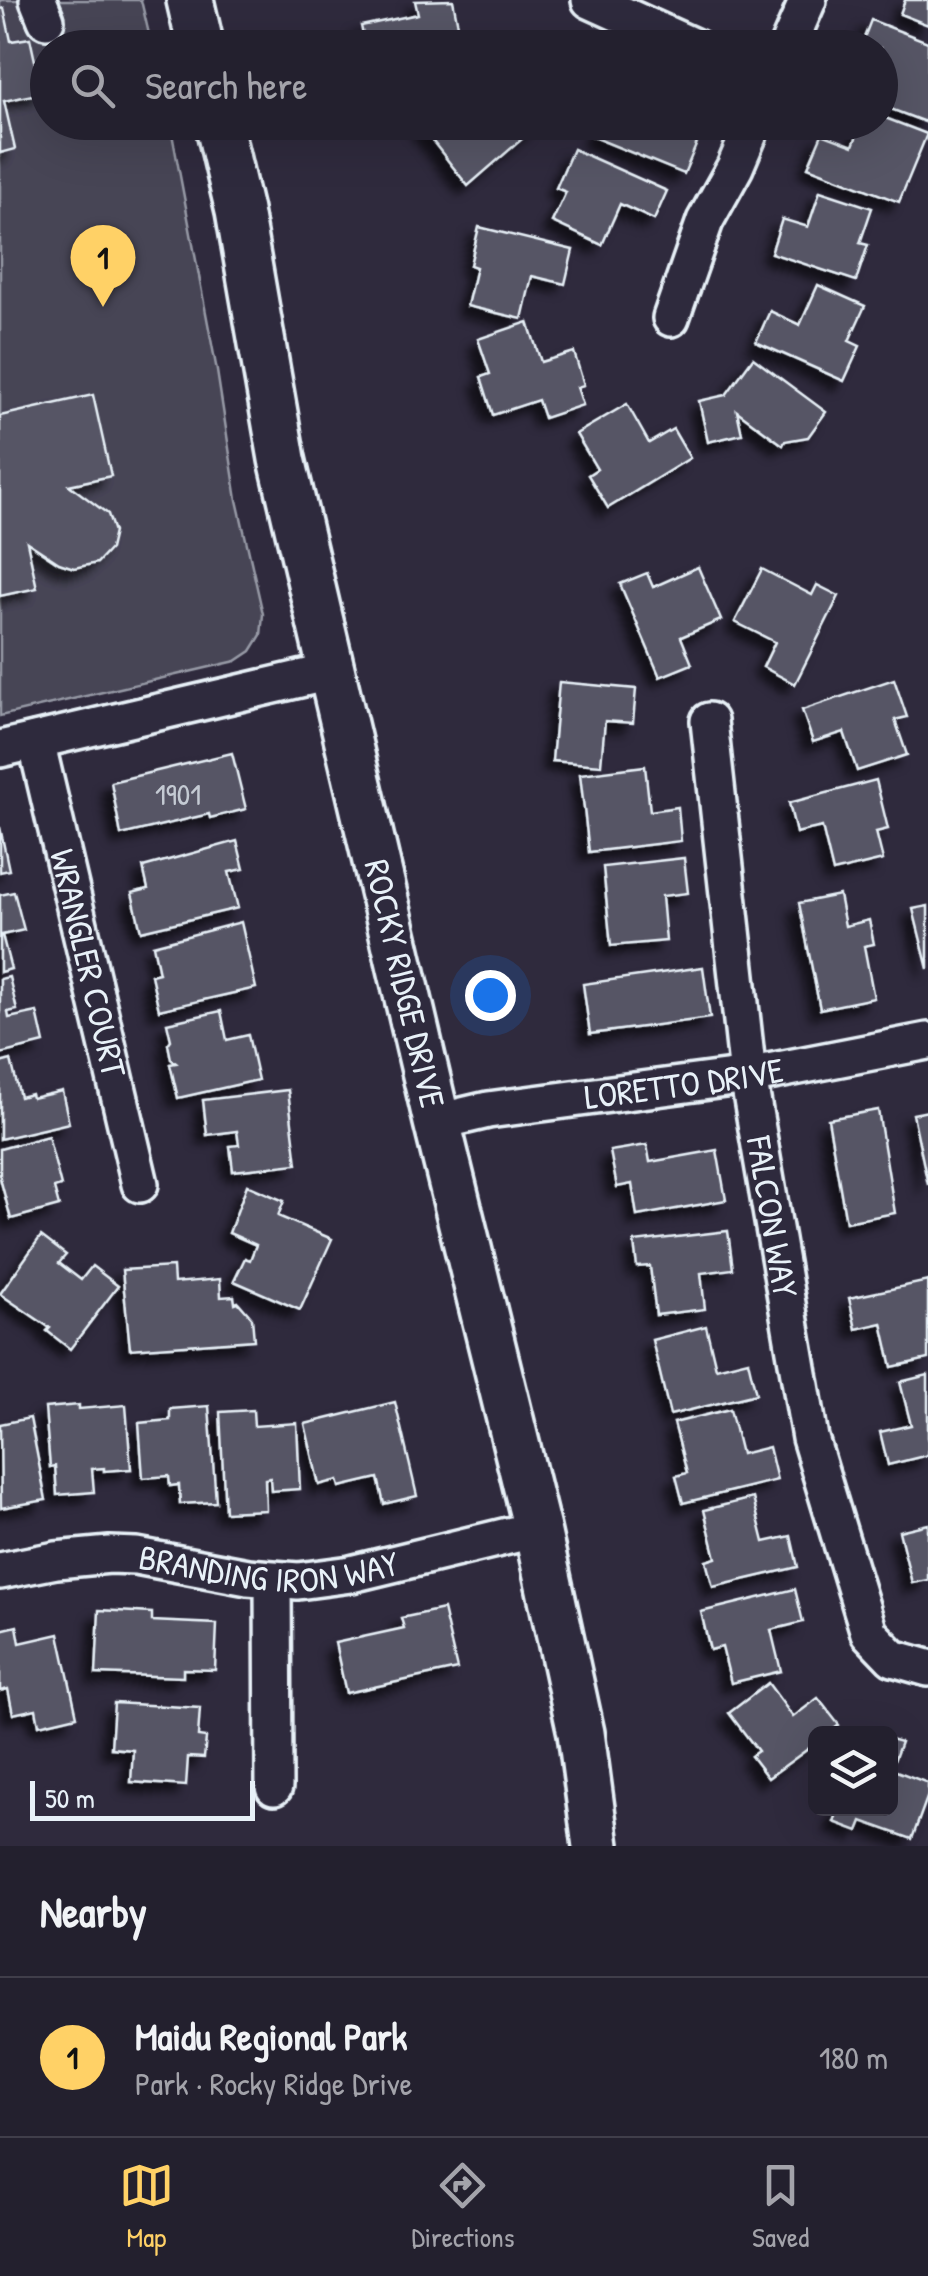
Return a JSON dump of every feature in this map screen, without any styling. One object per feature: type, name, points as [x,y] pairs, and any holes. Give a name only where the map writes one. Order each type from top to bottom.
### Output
[{"type":"main road","points":[[190,0],[197,30]]},
{"type":"main road","name":"ROCKY RIDGE DRIVE","points":[[222,140],[239,211],[282,460],[437,1122],[538,1529],[583,1744],[596,1846]]},
{"type":"street","points":[[590,0],[656,30]]},
{"type":"street","points":[[794,30],[808,0]]},
{"type":"street","points":[[671,318],[705,221],[746,140]]},
{"type":"street","points":[[0,749],[334,671]]},
{"type":"street","name":"FALCON WAY","points":[[709,721],[748,1076],[810,1438],[868,1633],[892,1658],[928,1668]]},
{"type":"street","name":"WRANGLER COURT","points":[[36,741],[140,1184]]},
{"type":"street","name":"LORETTO DRIVE","points":[[437,1122],[488,1110],[748,1076],[928,1041]]},
{"type":"street","name":"BRANDING IRON WAY","points":[[0,1571],[110,1555],[272,1580],[351,1574],[538,1529]]},
{"type":"street","points":[[272,1580],[274,1787]]},
{"type":"shaded area","points":[[0,0],[141,0],[148,30],[30,30],[30,140],[173,140],[237,500],[263,614],[261,635],[251,651],[236,661],[0,716]]},
{"type":"building","points":[[453,0],[459,30],[362,30],[361,26],[418,14],[415,1]]},
{"type":"building","points":[[905,0],[928,0],[928,25],[900,14]]},
{"type":"building","points":[[4,8],[11,41],[30,38],[30,96],[4,101],[15,149],[0,153],[0,9]]},
{"type":"building","points":[[871,20],[897,30],[867,30]]},
{"type":"building","points":[[898,30],[928,42],[925,122],[898,112]]},
{"type":"building","points":[[898,123],[927,134],[899,202],[808,167],[819,140],[838,140],[853,146],[855,140],[898,140]]},
{"type":"building","points":[[432,140],[521,140],[468,186]]},
{"type":"building","points":[[600,140],[697,143],[684,174]]},
{"type":"building","points":[[573,149],[667,191],[654,220],[620,204],[602,245],[552,222],[566,192],[556,188]]},
{"type":"building","points":[[820,191],[872,208],[860,243],[868,245],[856,281],[771,253],[782,219],[808,227]]},
{"type":"building","points":[[479,227],[573,250],[565,284],[532,276],[522,319],[467,306],[476,267],[470,265]]},
{"type":"building","points":[[818,285],[865,306],[849,341],[860,346],[844,381],[756,342],[770,311],[800,325]]},
{"type":"building","points":[[528,322],[541,362],[574,352],[584,385],[577,387],[583,405],[544,418],[538,400],[493,415],[481,377],[490,374],[478,339]]},
{"type":"building","points":[[753,358],[826,412],[808,437],[785,441],[783,445],[737,411],[742,434],[708,442],[699,401],[726,395]]},
{"type":"building","points":[[93,395],[111,476],[69,485],[108,514],[114,532],[110,549],[97,563],[74,568],[27,542],[37,588],[0,596],[0,416]]},
{"type":"building","points":[[627,404],[649,443],[673,429],[690,458],[608,508],[588,475],[597,469],[576,434]]},
{"type":"building","points":[[698,567],[721,620],[681,637],[692,664],[660,677],[620,584],[647,573],[653,587]]},
{"type":"building","points":[[762,569],[812,595],[817,585],[839,596],[795,684],[763,667],[775,642],[735,622]]},
{"type":"building","points":[[894,679],[907,717],[895,720],[907,755],[857,771],[844,732],[813,742],[802,710]]},
{"type":"building","points":[[559,682],[636,689],[633,723],[605,721],[601,765],[552,761]]},
{"type":"building","points":[[232,753],[246,809],[121,835],[111,782]]},
{"type":"building","points":[[645,766],[650,811],[678,807],[681,841],[589,852],[580,774]]},
{"type":"building","points":[[876,780],[888,829],[876,832],[883,860],[833,872],[822,827],[796,833],[789,803]]},
{"type":"building","points":[[0,827],[9,870],[0,872]]},
{"type":"building","points":[[237,841],[244,869],[229,872],[238,908],[141,931],[132,893],[148,889],[143,867]]},
{"type":"building","points":[[684,858],[688,893],[662,896],[666,941],[611,946],[603,867]]},
{"type":"building","points":[[14,892],[24,930],[2,935],[11,969],[0,972],[0,895]]},
{"type":"building","points":[[839,895],[845,926],[869,920],[874,944],[864,946],[874,998],[820,1009],[799,903]]},
{"type":"building","points":[[928,906],[928,969],[913,909]]},
{"type":"building","points":[[241,922],[256,988],[159,1010],[151,975],[159,973],[153,945]]},
{"type":"building","points":[[703,967],[710,1018],[590,1034],[583,984]]},
{"type":"building","points":[[9,977],[17,1010],[8,1012],[9,1018],[37,1012],[44,1043],[0,1054],[0,979]]},
{"type":"building","points":[[221,1011],[227,1040],[248,1035],[258,1080],[178,1098],[170,1064],[176,1063],[171,1059],[167,1023]]},
{"type":"building","points":[[11,1060],[20,1097],[62,1091],[69,1123],[0,1139],[0,1063]]},
{"type":"building","points":[[288,1090],[297,1164],[233,1171],[230,1146],[239,1145],[237,1131],[207,1135],[203,1100]]},
{"type":"building","points":[[878,1110],[895,1213],[846,1222],[828,1119]]},
{"type":"building","points":[[928,1111],[928,1185],[913,1114]]},
{"type":"building","points":[[48,1136],[61,1186],[54,1188],[59,1206],[11,1219],[0,1178],[0,1149]]},
{"type":"building","points":[[647,1145],[650,1162],[717,1150],[726,1200],[637,1216],[632,1184],[617,1187],[610,1151]]},
{"type":"building","points":[[247,1185],[284,1201],[278,1216],[332,1239],[300,1310],[234,1281],[256,1245],[229,1233]]},
{"type":"building","points":[[728,1231],[733,1269],[701,1273],[705,1309],[656,1315],[650,1266],[637,1267],[634,1242]]},
{"type":"building","points":[[41,1236],[66,1255],[59,1263],[81,1280],[92,1266],[118,1286],[70,1349],[47,1331],[50,1328],[0,1294]]},
{"type":"building","points":[[173,1267],[174,1283],[220,1279],[221,1297],[234,1296],[235,1303],[252,1318],[254,1340],[130,1349],[122,1270]]},
{"type":"building","points":[[928,1281],[928,1359],[892,1367],[882,1323],[856,1329],[849,1298]]},
{"type":"building","points":[[706,1326],[716,1368],[748,1360],[756,1394],[670,1415],[652,1340]]},
{"type":"building","points":[[928,1375],[928,1455],[888,1465],[880,1432],[911,1425],[900,1382]]},
{"type":"building","points":[[395,1402],[417,1496],[384,1504],[378,1478],[340,1487],[338,1480],[319,1485],[305,1424]]},
{"type":"building","points":[[79,1405],[79,1409],[126,1405],[131,1469],[92,1469],[94,1492],[57,1495],[55,1466],[50,1467],[45,1408]]},
{"type":"building","points":[[209,1406],[216,1502],[180,1504],[179,1485],[170,1486],[169,1476],[143,1478],[139,1423],[170,1420],[170,1409]]},
{"type":"building","points":[[730,1409],[741,1454],[769,1447],[777,1480],[683,1503],[676,1476],[687,1473],[674,1423]]},
{"type":"building","points":[[253,1410],[254,1426],[297,1423],[300,1489],[271,1491],[270,1478],[265,1479],[266,1510],[225,1512],[220,1412]]},
{"type":"building","points":[[30,1418],[46,1500],[1,1508],[0,1424]]},
{"type":"building","points":[[753,1498],[764,1542],[791,1536],[798,1567],[713,1587],[706,1561],[716,1558],[704,1510]]},
{"type":"building","points":[[928,1524],[928,1580],[912,1583],[899,1531]]},
{"type":"building","points":[[795,1589],[803,1622],[771,1630],[781,1671],[731,1683],[722,1647],[710,1650],[701,1612]]},
{"type":"building","points":[[443,1609],[457,1669],[346,1693],[335,1643],[404,1628],[401,1618]]},
{"type":"building","points":[[99,1610],[152,1613],[152,1621],[217,1624],[215,1670],[183,1669],[183,1677],[96,1674]]},
{"type":"building","points":[[17,1626],[20,1643],[59,1634],[77,1716],[39,1725],[36,1709],[13,1714],[8,1689],[0,1691],[0,1630]]},
{"type":"building","points":[[768,1683],[793,1717],[818,1698],[839,1725],[808,1726],[808,1749],[768,1778],[751,1756],[758,1751],[729,1713]]},
{"type":"building","points":[[114,1703],[200,1708],[198,1737],[206,1738],[204,1758],[188,1757],[186,1786],[131,1782],[133,1750],[111,1748]]},
{"type":"building","points":[[898,1772],[928,1783],[928,1795],[912,1839],[862,1821],[858,1831],[834,1822],[836,1816],[898,1816]]},
{"type":"place","name":"Maidu Regional Park","points":[[103,307]]}]
